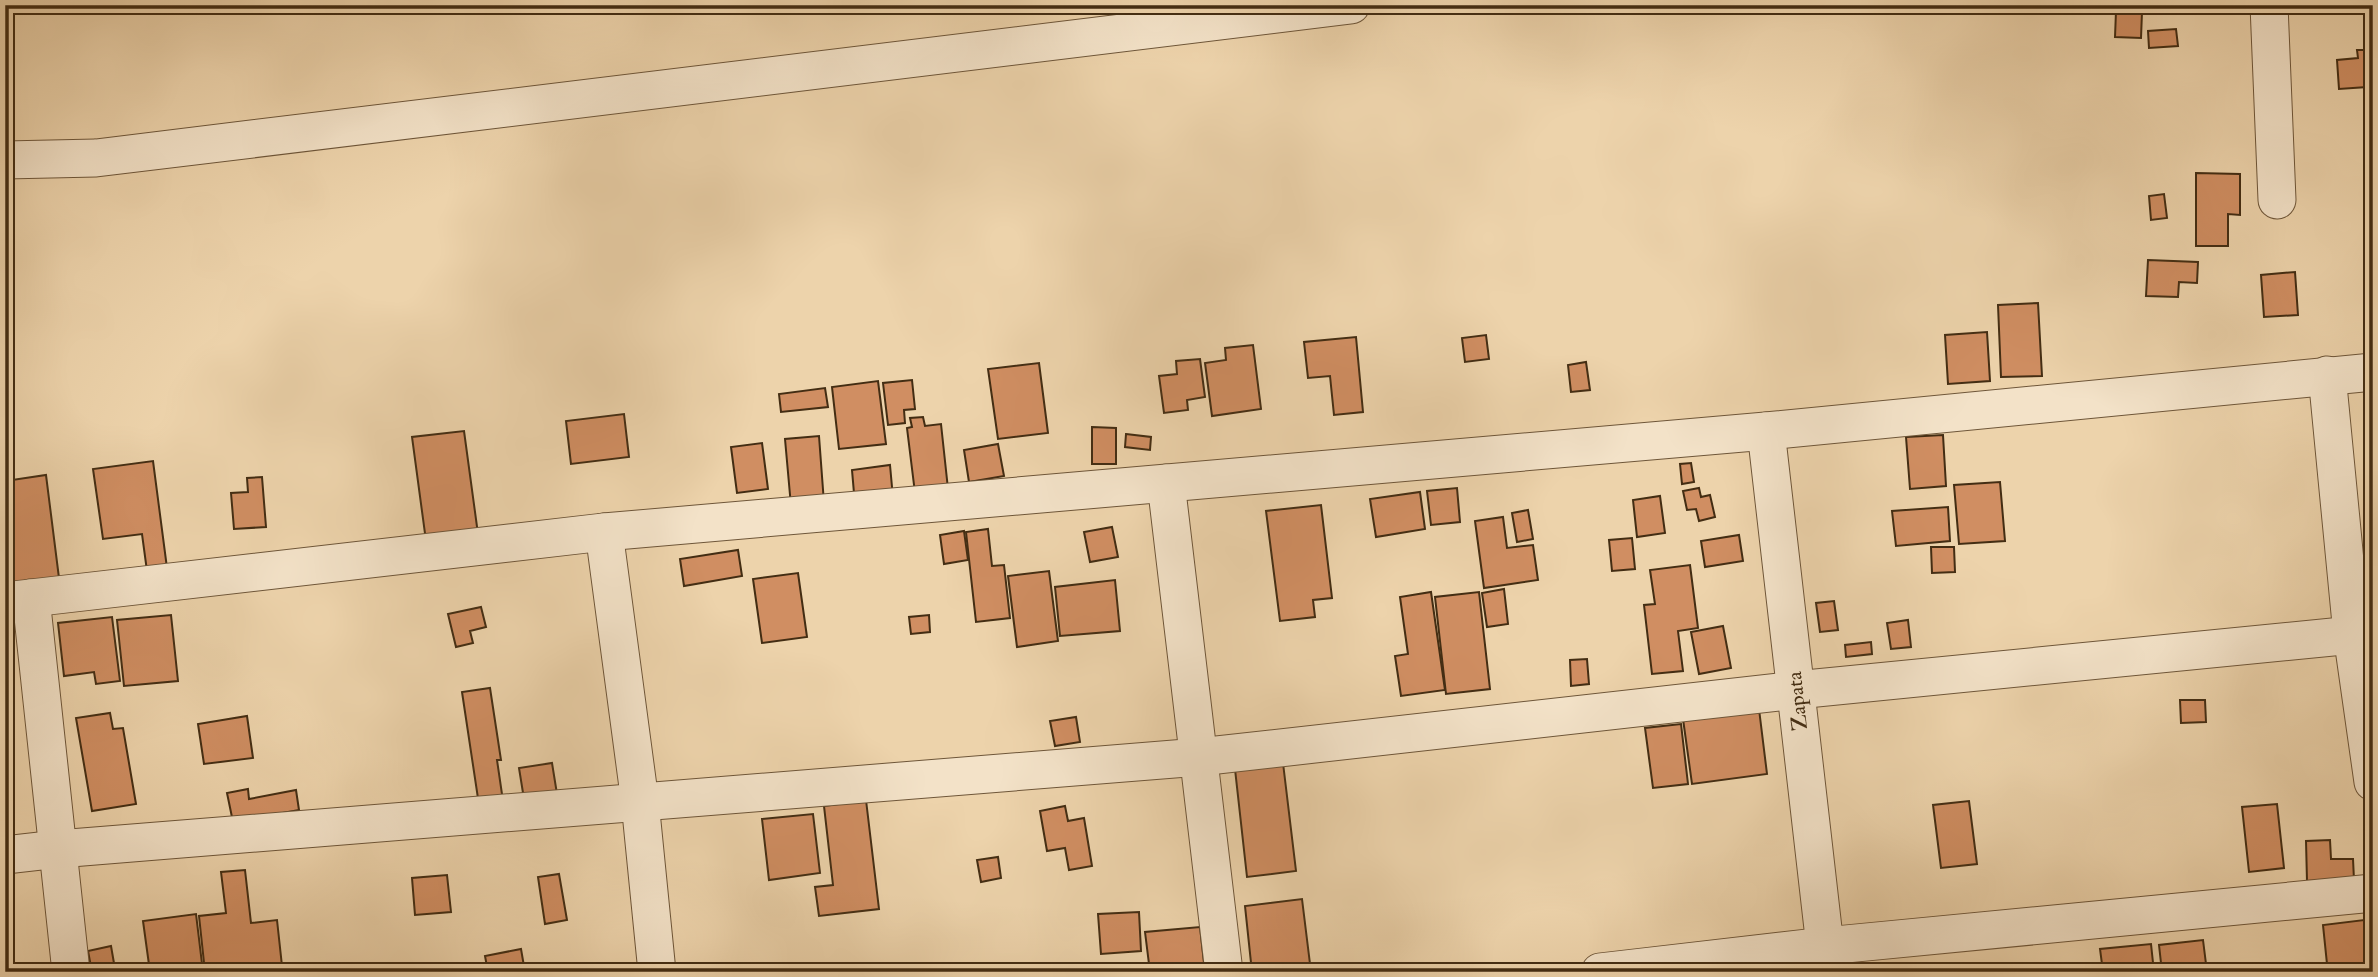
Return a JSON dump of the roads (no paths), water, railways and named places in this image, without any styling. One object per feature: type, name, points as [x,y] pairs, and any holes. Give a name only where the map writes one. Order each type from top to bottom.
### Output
[{"type":"street","points":[[5,160],[96,158],[1351,5]]},
{"type":"street","points":[[2269,5],[2277,200]]},
{"type":"street","points":[[71,972],[58,849],[18,599],[604,532],[1766,431],[2373,372]]},
{"type":"street","points":[[2327,375],[2362,633],[2373,782]]},
{"type":"street","name":"Zapata","points":[[1766,431],[1825,959]]},
{"type":"street","points":[[1166,483],[1224,972]]},
{"type":"street","points":[[604,532],[640,802],[657,972]]},
{"type":"street","points":[[5,855],[1199,757],[1796,690],[2362,633]]},
{"type":"street","points":[[1600,972],[1825,959],[2373,893]]}]
